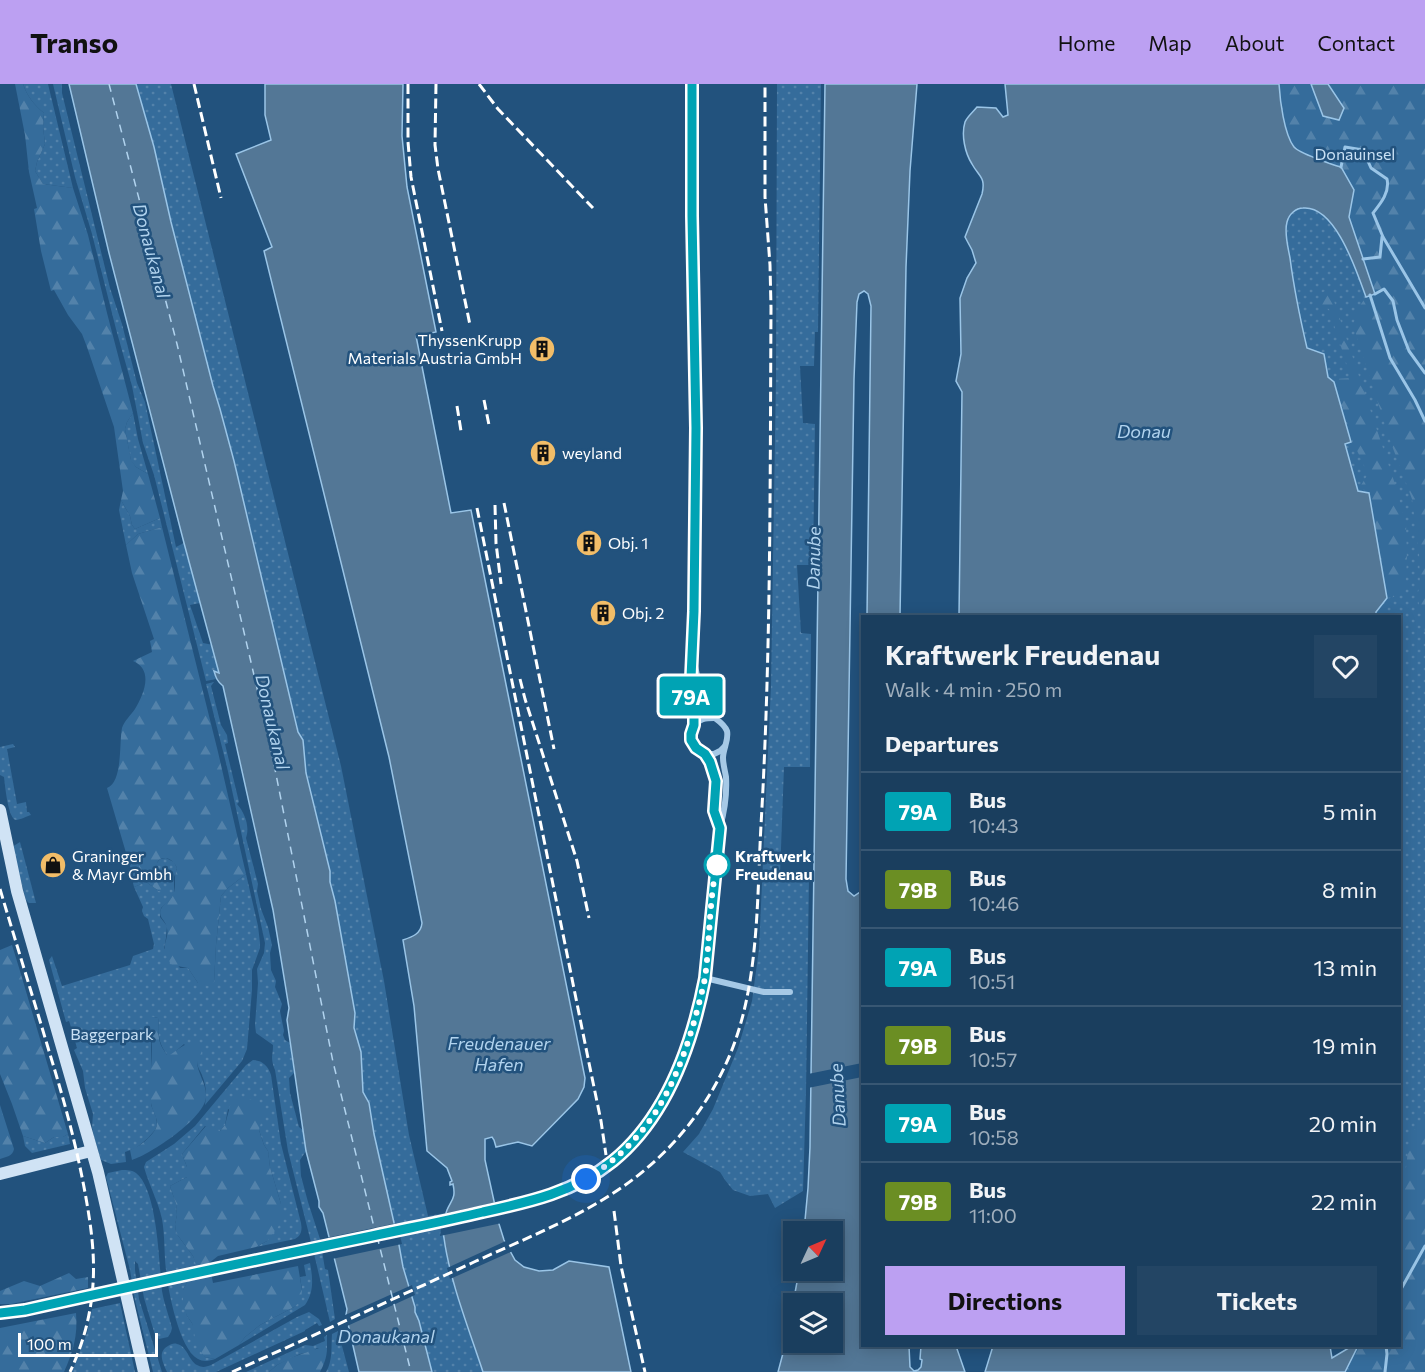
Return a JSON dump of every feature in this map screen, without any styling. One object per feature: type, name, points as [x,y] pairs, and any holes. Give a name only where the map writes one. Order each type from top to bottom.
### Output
[{"type":"street","points":[[692,84],[696,428],[691,687],[694,725],[691,734],[692,743],[705,754],[710,762],[716,781],[714,811],[720,828]]},
{"type":"street","points":[[1,1314],[520,1204],[551,1195],[586,1179],[612,1162],[650,1121],[667,1094],[689,1039],[705,978],[720,828],[725,809],[726,778],[723,759],[728,736],[723,723],[706,710],[693,661]]},
{"type":"street","points":[[694,725],[706,718],[715,718]]},
{"type":"street","points":[[705,754],[714,754],[724,747]]},
{"type":"street","points":[[0,810],[17,891],[98,1172],[144,1372]]},
{"type":"street","points":[[705,978],[765,992],[790,992]]},
{"type":"street","points":[[0,1174],[91,1151]]},
{"type":"green space","points":[[15,84],[23,84],[31,100],[44,113],[45,144],[35,171],[43,184],[73,188],[88,235],[133,413],[125,429],[131,460],[136,467],[148,474],[160,518],[135,529],[121,500],[123,491],[114,427],[87,347],[82,334],[54,290],[51,291],[41,251],[34,209],[37,208]]},
{"type":"green space","points":[[23,84],[48,84],[73,188],[43,184],[35,171],[45,144],[44,113],[31,100]]},
{"type":"green space","points":[[53,84],[62,84],[62,93],[110,288],[137,383],[145,402],[176,547],[184,543],[200,603],[190,605],[203,643],[213,645],[220,674],[214,671],[216,679],[206,681],[154,475],[143,443],[132,386],[75,177]]},
{"type":"green space","points":[[136,84],[171,84],[341,766],[384,981],[409,1135],[428,1216],[446,1213],[453,1278],[483,1372],[432,1372],[415,1312],[403,1267],[369,1103],[363,1092],[361,1052],[354,1028],[355,1013],[330,882],[330,871],[306,773],[303,740],[298,732],[234,461]]},
{"type":"green space","points":[[777,84],[821,84],[818,332],[815,332],[814,366],[800,366],[803,423],[815,424],[813,565],[797,565],[801,633],[811,634],[810,767],[784,767],[780,875],[809,877],[803,1191],[775,1208],[768,1194],[750,1196],[733,1190],[720,1172],[683,1152],[699,1134],[713,1109],[738,1048],[752,1001],[759,949],[771,686],[776,375]]},
{"type":"green space","name":"Donauinsel","points":[[1279,84],[1425,84],[1425,1372],[1345,1372],[1358,1347],[1401,1347],[1401,615],[1376,615],[1369,494],[1358,492],[1345,444],[1351,442],[1328,377],[1324,354],[1307,349],[1287,243],[1285,127]]},
{"type":"green space","points":[[1279,84],[1311,84],[1323,116],[1339,120],[1344,108],[1328,84],[1425,84],[1425,632],[1417,595],[1420,586],[1419,552],[1412,499],[1391,443],[1353,325],[1359,307],[1366,297],[1375,294],[1349,217],[1354,190],[1341,167],[1294,147],[1285,126]]},
{"type":"green space","points":[[1330,289],[1394,481],[1406,524],[1405,586],[1400,596],[1387,598],[1369,493],[1360,487],[1368,474],[1353,442],[1334,379],[1351,378],[1329,309],[1319,306],[1321,293]]},
{"type":"green space","points":[[133,413],[148,474],[131,461],[125,429]]},
{"type":"green space","points":[[121,500],[135,529],[160,518],[162,527],[138,534],[126,545],[119,510]]},
{"type":"green space","points":[[162,527],[246,874],[221,896],[214,982],[208,986],[198,983],[188,968],[172,965],[165,952],[167,930],[160,912],[173,895],[176,866],[166,858],[159,860],[157,871],[163,886],[162,892],[146,882],[134,887],[134,880],[107,788],[116,778],[118,770],[122,728],[144,690],[143,670],[133,661],[152,652],[150,641],[154,639],[132,573],[126,545],[138,534]]},
{"type":"green space","points":[[214,682],[211,686],[221,725],[227,735],[228,743],[225,744],[239,802],[237,804],[246,820],[246,838],[258,884],[257,891],[272,945],[271,970],[282,1004],[280,1011],[283,1035],[290,1043],[294,1073],[289,1078],[290,1093],[299,1127],[303,1130],[306,1151],[300,1160],[301,1176],[320,1239],[325,1269],[328,1270],[335,1319],[330,1322],[288,1151],[272,1060],[273,1045],[256,1033],[257,969],[264,953],[265,943],[227,767],[206,684]]},
{"type":"green space","points":[[13,744],[15,747],[7,749],[17,804],[26,802],[27,812],[31,815],[16,820],[9,808],[4,777],[0,775],[0,747]]},
{"type":"green space","points":[[20,842],[36,903],[29,903],[26,900],[12,847]]},
{"type":"green space","name":"Baggerpark","points":[[166,858],[174,862],[177,868],[174,877],[174,894],[161,908],[160,914],[167,926],[164,948],[180,968],[188,968],[198,983],[214,982],[221,896],[246,874],[260,943],[252,970],[247,1049],[242,1061],[205,1105],[205,1086],[197,1061],[184,1044],[170,1056],[167,1055],[160,1040],[158,1018],[154,1017],[151,1032],[151,1105],[157,1125],[148,1138],[136,1148],[125,1152],[126,1162],[111,1164],[101,1160],[94,1137],[93,1114],[85,1088],[83,1071],[74,1050],[77,1048],[69,1021],[66,1022],[49,960],[52,956],[62,986],[130,965],[133,956],[153,949],[154,944],[148,919],[144,916],[143,907],[134,887],[146,882],[159,891],[160,880],[156,864],[160,859]]},
{"type":"green space","points":[[12,945],[68,1134],[63,1137],[54,1137],[45,1143],[23,1136],[0,1074],[0,950]]},
{"type":"green space","points":[[146,1015],[158,1018],[159,1040],[167,1055],[189,1043],[198,1045],[203,1058],[197,1061],[197,1065],[206,1097],[197,1115],[187,1125],[164,1143],[132,1160],[130,1150],[147,1139],[157,1127],[151,1103],[152,1042]]},
{"type":"green space","points":[[253,1060],[265,1064],[271,1075],[281,1144],[301,1230],[295,1239],[256,1247],[267,1241],[281,1204],[270,1167],[268,1151],[259,1130],[228,1109],[225,1125],[219,1132],[205,1126],[182,1154],[187,1167],[187,1177],[170,1186],[176,1204],[176,1233],[197,1265],[183,1290],[187,1316],[205,1357],[215,1359],[202,1361],[191,1353],[180,1332],[167,1279],[162,1219],[144,1167],[146,1162],[174,1144],[195,1126],[246,1065]]},
{"type":"green space","points":[[244,1097],[259,1103],[264,1112],[259,1130],[268,1151],[270,1167],[281,1204],[281,1221],[267,1241],[256,1247],[218,1256],[209,1263],[213,1283],[298,1266],[302,1290],[301,1301],[260,1325],[239,1345],[215,1359],[205,1357],[197,1347],[192,1323],[183,1304],[183,1290],[196,1265],[193,1256],[176,1233],[176,1204],[170,1186],[187,1177],[187,1167],[182,1154],[206,1126],[220,1131],[225,1125],[232,1099]]},
{"type":"green space","points":[[0,1105],[14,1149],[11,1155],[0,1159]]},
{"type":"green space","points":[[1425,1122],[1425,1372],[1345,1372],[1358,1347],[1401,1347],[1401,1188],[1404,1185],[1410,1133]]},
{"type":"green space","points":[[68,1134],[70,1144],[32,1153],[25,1146],[23,1136],[45,1143],[54,1137],[63,1137]]},
{"type":"green space","points":[[122,1170],[136,1173],[143,1182],[153,1211],[162,1291],[172,1328],[168,1337],[159,1339],[155,1335],[144,1298],[138,1264],[135,1261],[135,1270],[139,1299],[162,1372],[153,1372],[106,1177],[108,1173]]},
{"type":"green space","points":[[310,1263],[312,1285],[305,1305],[239,1345],[260,1325],[294,1307],[302,1290],[300,1277],[306,1276],[304,1265]]},
{"type":"green space","points":[[69,1273],[76,1279],[88,1277],[88,1288],[11,1304],[0,1304],[0,1291],[24,1281],[40,1286]]},
{"type":"green space","points":[[120,1303],[135,1372],[72,1372],[87,1333],[92,1309]]},
{"type":"green space","points":[[309,1312],[319,1319],[322,1325],[319,1326],[317,1323],[305,1331],[216,1372],[167,1372],[162,1354],[171,1344],[180,1345],[197,1365],[209,1366]]},
{"type":"green space","points":[[76,1313],[74,1343],[64,1372],[0,1372],[0,1328]]},
{"type":"green space","points":[[338,1331],[349,1372],[326,1372],[331,1358],[332,1334]]},
{"type":"green space","points":[[327,1335],[327,1348],[317,1348],[300,1354],[277,1365],[269,1372],[246,1372],[305,1345],[313,1346],[325,1341],[324,1337]]},
{"type":"green space","points":[[322,1347],[327,1348],[327,1351],[320,1372],[269,1372],[290,1358]]},
{"type":"water","name":"Donaukanal","points":[[69,84],[136,84],[154,147],[171,222],[234,461],[298,732],[303,740],[306,773],[330,871],[330,882],[355,1013],[354,1028],[361,1052],[363,1092],[369,1103],[403,1267],[432,1372],[359,1372],[346,1315],[347,1309],[306,1151],[287,1020],[289,1008],[273,910],[223,686],[214,671],[219,673],[109,253]]},
{"type":"water","name":"Freudenauer Hafen","points":[[265,84],[403,84],[402,136],[407,187],[436,332],[416,336],[451,513],[471,510],[585,1078],[584,1087],[578,1099],[532,1146],[518,1142],[496,1147],[492,1137],[485,1139],[485,1160],[499,1224],[504,1240],[515,1260],[524,1267],[539,1271],[553,1270],[569,1261],[609,1267],[631,1372],[483,1372],[455,1288],[443,1231],[445,1216],[453,1198],[454,1189],[453,1184],[450,1185],[452,1181],[447,1168],[427,1151],[414,1006],[403,940],[418,932],[422,923],[389,757],[264,251],[272,247],[236,154],[271,140],[265,115]]},
{"type":"water","name":"Danube","points":[[825,84],[917,84],[906,267],[900,615],[867,615],[871,306],[868,294],[864,291],[859,294],[857,302],[846,879],[848,891],[854,896],[861,888],[861,1347],[909,1347],[910,1367],[914,1371],[921,1367],[921,1347],[956,1347],[965,1372],[778,1372],[783,1353],[843,1353],[843,1293],[795,1293],[797,1281],[843,1281],[843,1221],[805,1221],[810,1147]]},
{"type":"water","name":"Donau","points":[[1005,84],[1279,84],[1285,126],[1294,147],[1341,167],[1354,190],[1349,217],[1375,294],[1366,297],[1344,242],[1326,217],[1315,210],[1298,209],[1289,216],[1286,235],[1307,348],[1324,354],[1328,377],[1334,382],[1351,442],[1345,444],[1358,491],[1369,493],[1387,598],[1376,615],[959,615],[962,392],[956,381],[961,354],[960,298],[967,278],[976,263],[965,237],[982,194],[983,184],[967,155],[964,144],[964,127],[966,120],[977,107],[996,108],[1003,117],[1008,115]]},
{"type":"water","points":[[1311,84],[1328,84],[1344,108],[1339,120],[1323,116]]},
{"type":"water","points":[[993,1347],[1330,1347],[1332,1358],[1350,1347],[1358,1347],[1345,1372],[985,1372]]},
{"type":"pier","points":[[861,1063],[861,1077],[808,1088],[808,1074]]},
{"type":"pier","points":[[497,1202],[502,1223],[440,1236],[443,1214]]},
{"type":"pier","points":[[397,1223],[402,1244],[332,1259],[326,1238]]},
{"type":"pier","points":[[508,1240],[513,1251],[450,1279],[447,1268]]},
{"type":"pier","points":[[412,1285],[415,1295],[345,1327],[343,1316]]},
{"type":"waterway","points":[[1341,167],[1345,147],[1363,150],[1371,168],[1387,179],[1386,193],[1373,213],[1383,237],[1425,308]]},
{"type":"waterway","points":[[1363,259],[1380,257],[1382,237]]},
{"type":"waterway","points":[[1375,294],[1384,289],[1393,301],[1397,320],[1409,351],[1425,373]]},
{"type":"waterway","points":[[1370,295],[1390,358],[1425,421]]},
{"type":"waterway","points":[[1401,1289],[1425,1246]]},
{"type":"waterway","points":[[1385,1372],[1386,1347]]},
{"type":"ferry route","points":[[109,84],[177,344],[270,744],[333,1062],[375,1231]]},
{"type":"ferry route","points":[[377,1236],[411,1372]]},
{"type":"railway","points":[[194,84],[221,198]]},
{"type":"railway","points":[[408,84],[408,142],[411,177],[442,331]]},
{"type":"railway","points":[[436,84],[435,145],[438,169],[470,325]]},
{"type":"railway","points":[[479,84],[498,109],[593,208]]},
{"type":"railway","points":[[232,1372],[541,1232],[607,1197],[647,1168],[674,1142],[708,1098],[726,1064],[742,1021],[752,966],[759,881],[767,696],[771,308],[765,197],[765,84]]},
{"type":"railway","points":[[484,400],[489,425]]},
{"type":"railway","points":[[457,406],[461,431]]},
{"type":"railway","points":[[504,503],[554,749]]},
{"type":"railway","points":[[495,505],[496,543],[501,584]]},
{"type":"railway","points":[[477,508],[606,1155]]},
{"type":"railway","points":[[520,679],[577,861],[589,918]]},
{"type":"railway","points":[[0,889],[55,1069],[79,1160],[86,1198],[92,1241],[92,1296],[86,1329],[70,1372]]},
{"type":"railway","points":[[614,1211],[621,1266],[645,1372]]},
{"type":"bus line","name":"79A","points":[[0,1313],[25,1310],[298,1252],[520,1204],[551,1195],[586,1179],[612,1162],[639,1135],[667,1094],[689,1039],[705,978],[720,828],[714,811],[716,781],[710,762],[691,740],[694,725],[691,678],[696,428],[692,84]]},
{"type":"place","name":"ThyssenKrupp Materials Austria GmbH","points":[[542,349]]},
{"type":"place","name":"weyland","points":[[543,453]]},
{"type":"place","name":"Obj. 1","points":[[589,543]]},
{"type":"place","name":"Obj. 2","points":[[603,613]]},
{"type":"place","name":"Graninger & Mayr Gmbh","points":[[53,865]]},
{"type":"place","name":"Kraftwerk Freudenau","points":[[717,865]]},
{"type":"route","points":[[586,1179],[612,1162],[639,1135],[667,1094],[678,1068],[689,1039],[705,978],[717,865]]}]
